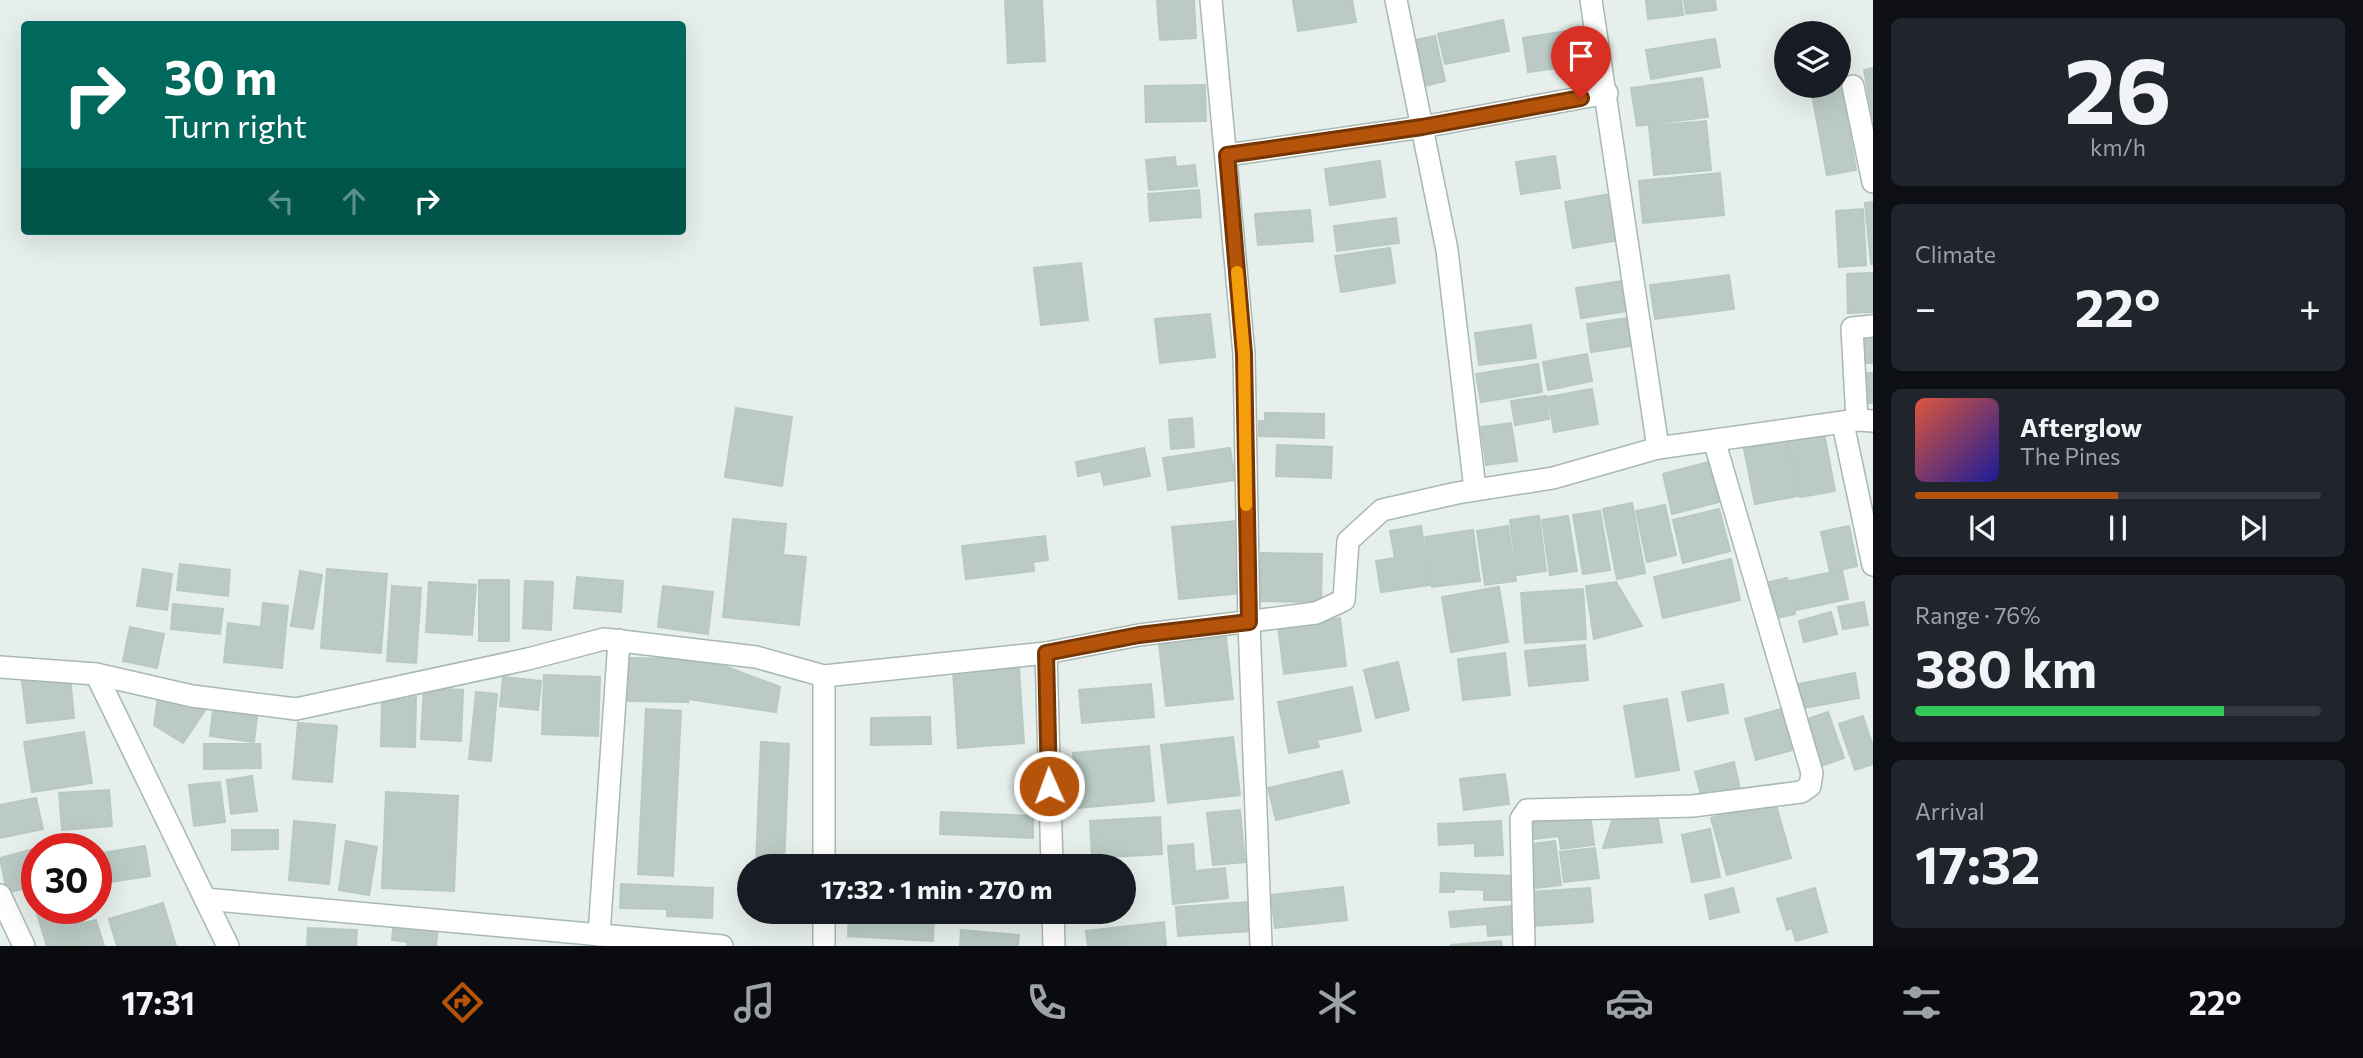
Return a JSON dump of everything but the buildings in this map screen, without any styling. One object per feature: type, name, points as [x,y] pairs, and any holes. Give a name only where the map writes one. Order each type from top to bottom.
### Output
[{"type":"street","points":[[1211,0],[1244,354],[1249,622],[1261,946]]},
{"type":"street","points":[[1396,0],[1447,250],[1475,489]]},
{"type":"street","points":[[1591,0],[1658,449]]},
{"type":"street","points":[[1853,86],[1873,181]]},
{"type":"street","points":[[1227,155],[1422,127],[1607,93]]},
{"type":"street","points":[[1873,326],[1852,328],[1858,421],[1873,565]]},
{"type":"street","points":[[0,667],[96,674],[192,696],[296,709],[528,659],[604,639],[756,657],[824,676],[1046,653],[1139,635],[1316,613],[1343,600],[1348,541],[1382,510],[1475,489],[1553,478],[1658,449],[1858,421]]},
{"type":"street","points":[[1524,946],[1521,819],[1527,810],[1693,806],[1801,792],[1810,786],[1812,773],[1714,440]]},
{"type":"street","points":[[599,935],[619,640]]},
{"type":"street","points":[[1046,653],[1052,854]]},
{"type":"street","points":[[96,674],[228,946]]},
{"type":"street","points":[[824,676],[824,854]]},
{"type":"street","points":[[0,895],[24,946]]},
{"type":"street","points":[[205,899],[722,946]]},
{"type":"street","points":[[824,924],[824,946]]},
{"type":"street","points":[[1053,924],[1054,946]]},
{"type":"slow traffic","points":[[1237,272],[1244,354],[1246,505]]},
{"type":"route","points":[[1049,786],[1046,653],[1139,635],[1249,622],[1244,354],[1227,155],[1422,127],[1581,98]]}]
